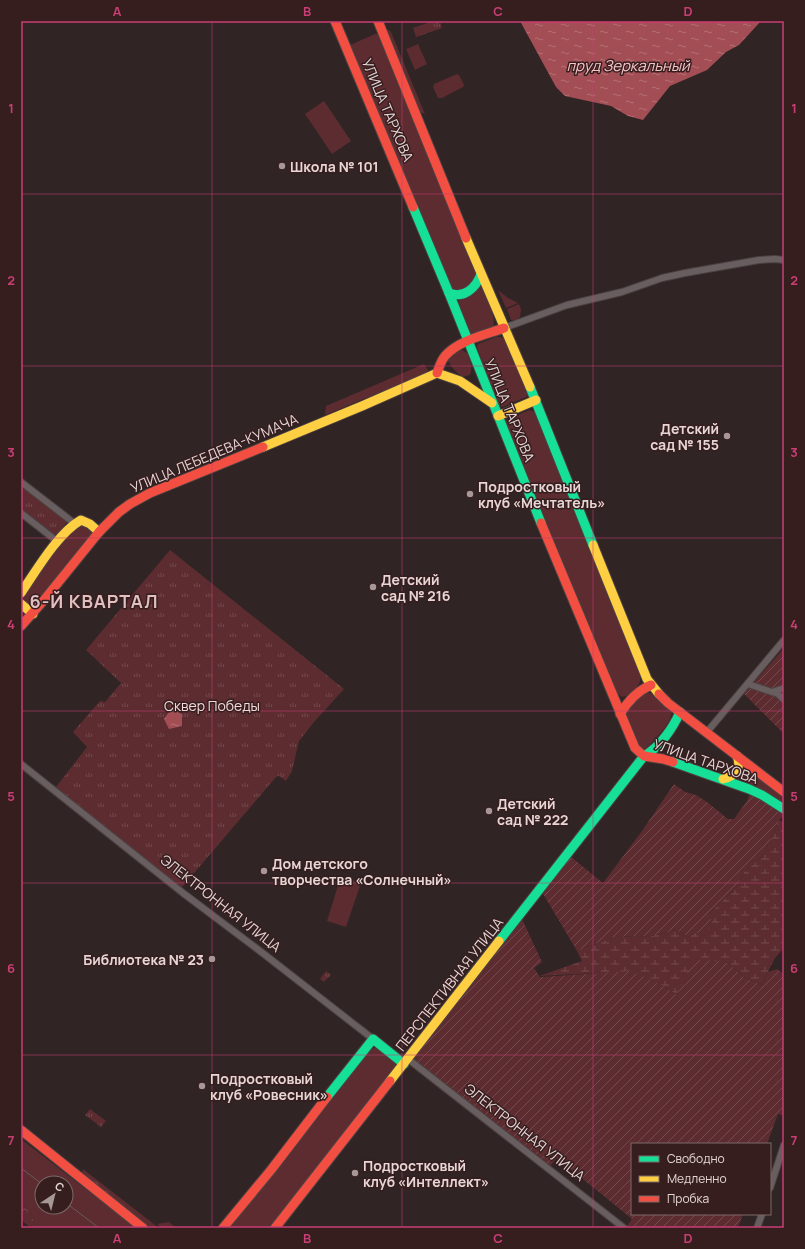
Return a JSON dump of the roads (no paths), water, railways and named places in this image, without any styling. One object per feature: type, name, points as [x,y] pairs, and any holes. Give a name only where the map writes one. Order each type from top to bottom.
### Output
[{"type":"main road","name":"УЛИЦА ТАРХОВА","points":[[335,21],[449,293],[545,534],[635,748],[644,756],[663,759],[723,779],[762,795],[784,810]]},
{"type":"main road","name":"УЛИЦА ТАРХОВА","points":[[378,21],[504,328],[536,400],[591,541],[651,685],[668,703],[784,792]]},
{"type":"main road","points":[[449,293],[456,296],[464,294],[478,283],[482,274]]},
{"type":"main road","points":[[492,403],[462,382],[446,374],[437,373],[446,356],[468,342],[504,328]]},
{"type":"main road","name":"УЛИЦА ЛЕБЕДЕВА-КУМАЧА","points":[[21,626],[33,614],[99,532],[119,512],[130,504],[150,493],[362,406],[437,373]]},
{"type":"main road","points":[[498,416],[536,400]]},
{"type":"main road","points":[[21,593],[58,542],[74,523],[81,520],[90,524],[99,532]]},
{"type":"main road","points":[[21,604],[33,614]]},
{"type":"main road","points":[[620,714],[627,702],[643,688],[651,685]]},
{"type":"main road","name":"ПЕРСПЕКТИВНАЯ УЛИЦА","points":[[275,1228],[644,756],[653,751],[676,722],[680,712]]},
{"type":"main road","points":[[723,779],[732,776],[738,771],[740,763],[737,756]]},
{"type":"main road","name":"ПЕРСПЕКТИВНАЯ УЛИЦА","points":[[223,1228],[271,1170],[373,1039]]},
{"type":"main road","name":"ЭЛЕКТРОННАЯ УЛИЦА","points":[[373,1039],[406,1062]]},
{"type":"main road","points":[[21,1130],[143,1228]]},
{"type":"street","points":[[504,328],[567,305],[622,292],[662,278],[759,260],[784,260]]},
{"type":"street","points":[[21,482],[74,523]]},
{"type":"street","points":[[21,513],[58,542]]},
{"type":"street","points":[[706,732],[784,640]]},
{"type":"street","points":[[748,684],[778,694],[784,700]]},
{"type":"street","points":[[772,692],[784,688]]},
{"type":"street","name":"ЭЛЕКТРОННАЯ УЛИЦА","points":[[21,764],[183,893],[373,1039]]},
{"type":"street","name":"ЭЛЕКТРОННАЯ УЛИЦА","points":[[406,1062],[624,1228]]},
{"type":"street","points":[[771,1185],[784,1145]]},
{"type":"street","points":[[757,1228],[762,1215]]},
{"type":"water","name":"пруд Зеркальный","points":[[520,21],[761,21],[739,45],[726,52],[707,70],[670,86],[643,120],[628,116],[611,106],[565,96],[556,87]]},
{"type":"water","points":[[171,709],[182,714],[182,726],[169,729],[164,719]]},
{"type":"tram line","points":[[21,1168],[34,1178]]},
{"type":"tram line","points":[[74,1209],[99,1228]]},
{"type":"place","name":"Школа № 101","points":[[282,166]]},
{"type":"place","name":"Детский сад № 155","points":[[727,436]]},
{"type":"place","name":"Подростковый клуб «Мечтатель»","points":[[470,494]]},
{"type":"place","name":"Детский сад № 216","points":[[373,587]]},
{"type":"place","name":"Детский сад № 222","points":[[489,811]]},
{"type":"place","name":"Дом детского творчества «Солнечный»","points":[[264,871]]},
{"type":"place","name":"Библиотека № 23","points":[[212,959]]},
{"type":"place","name":"Подростковый клуб «Ровесник»","points":[[202,1086]]},
{"type":"place","name":"Подростковый клуб «Интеллект»","points":[[355,1173]]},
{"type":"district","name":"6-Й КВАРТАЛ","points":[[94,601]]},
{"type":"park label","name":"Сквер Победы","points":[[212,705]]}]
